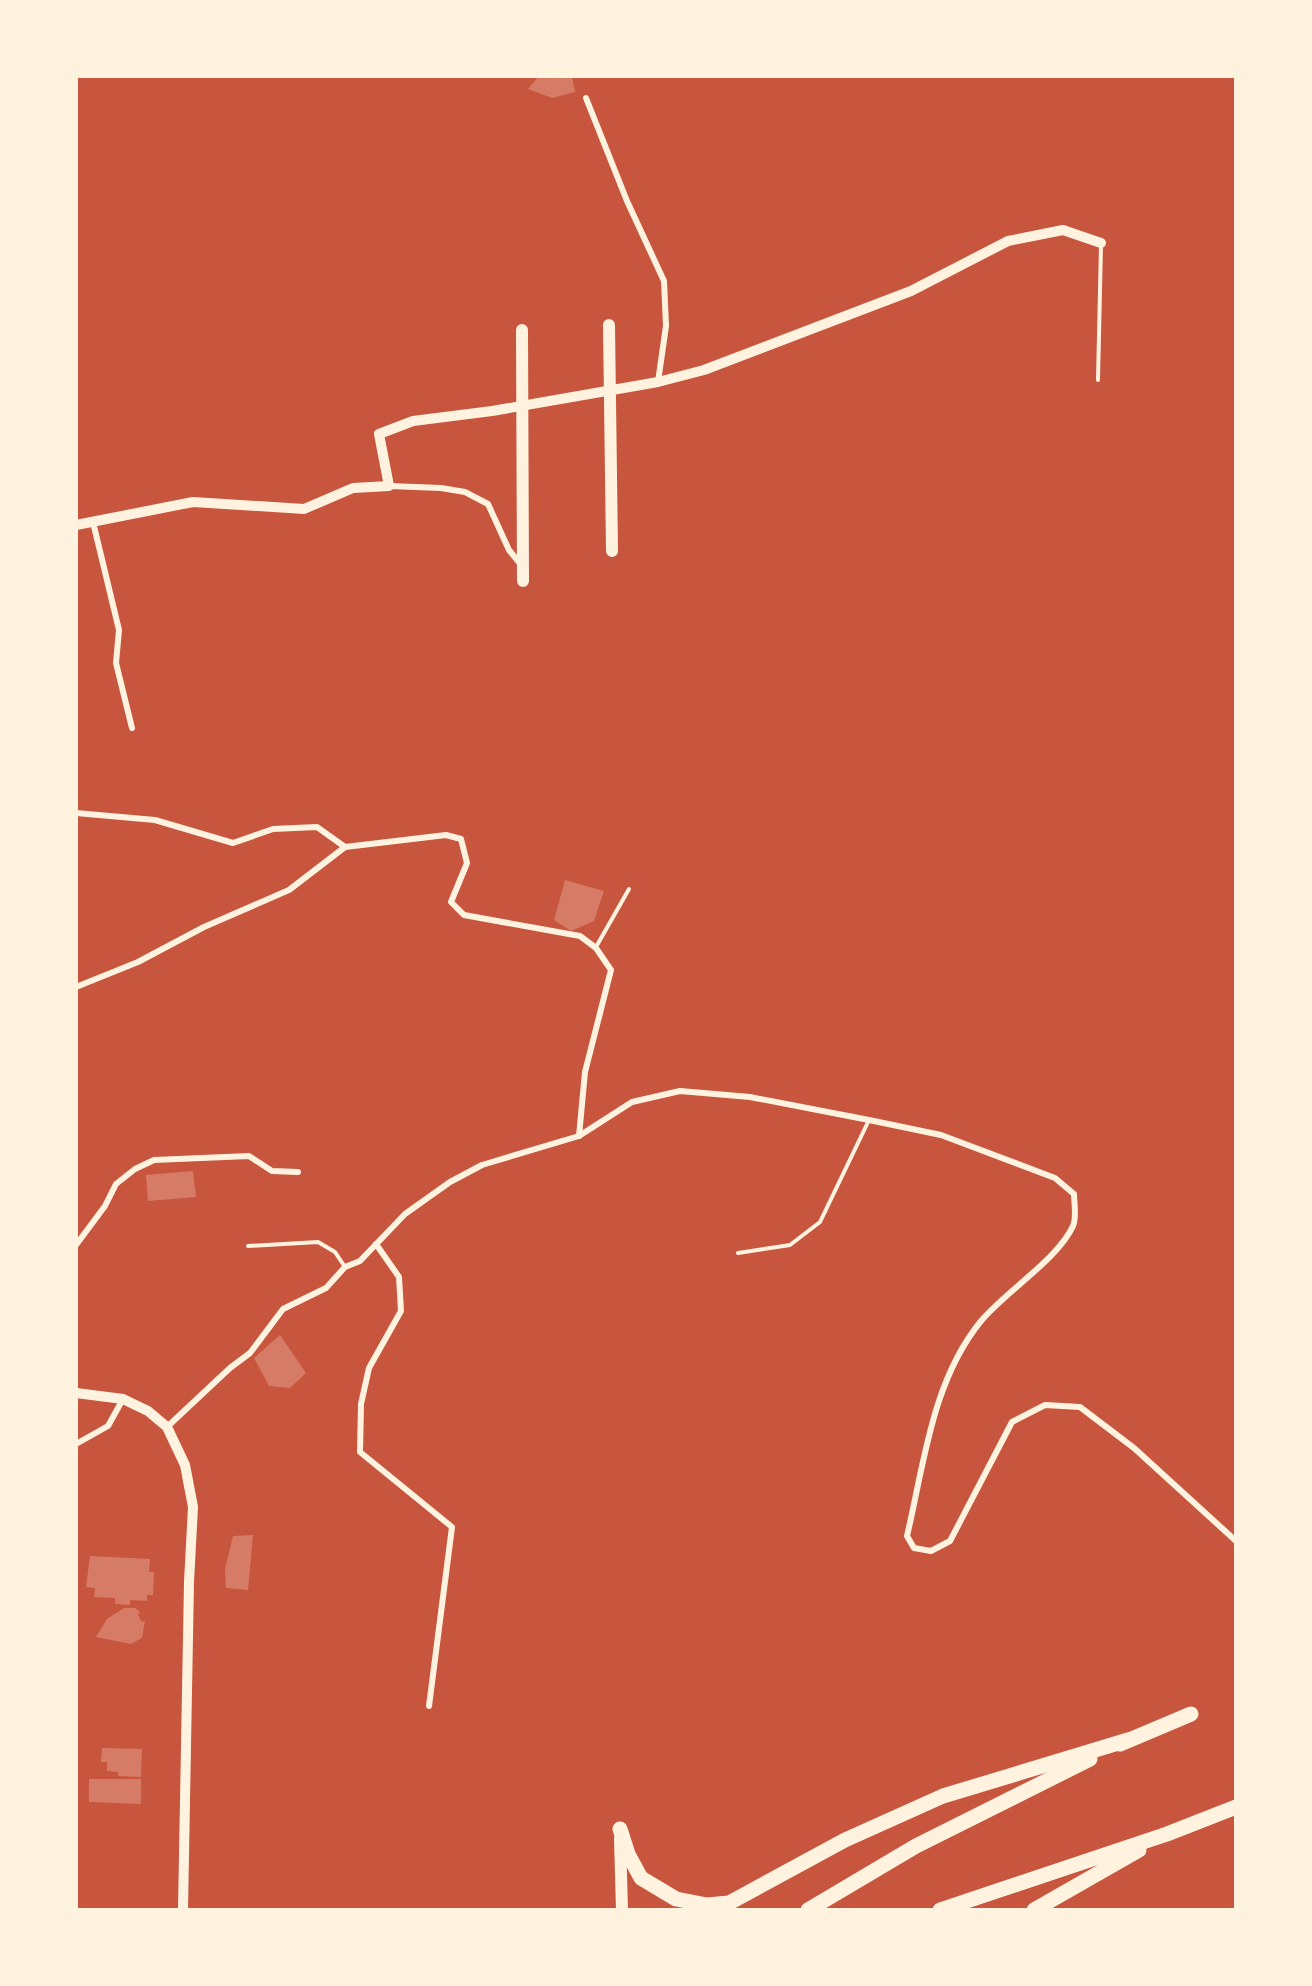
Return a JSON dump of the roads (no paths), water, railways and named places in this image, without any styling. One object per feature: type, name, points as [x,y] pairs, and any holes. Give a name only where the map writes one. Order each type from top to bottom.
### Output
[{"type":"highway","points":[[808,1910],[916,1846],[1128,1740],[1191,1714]]},
{"type":"highway","points":[[620,1829],[628,1854],[641,1878],[676,1899],[707,1905],[729,1903],[845,1840],[943,1796],[1128,1740]]},
{"type":"highway","points":[[940,1910],[1167,1834],[1236,1807]]},
{"type":"highway","points":[[1034,1910],[1167,1834]]},
{"type":"main road","points":[[609,325],[612,551]]},
{"type":"main road","points":[[522,330],[523,581]]},
{"type":"main road","points":[[620,1829],[622,1910]]},
{"type":"street","points":[[586,98],[627,201],[664,281],[666,327],[658,382]]},
{"type":"street","points":[[389,486],[379,434],[413,421],[492,411],[630,385],[658,382],[704,370],[911,291],[1008,241],[1063,230],[1101,243]]},
{"type":"street","points":[[76,525],[192,502],[304,509],[353,488],[389,486],[441,488],[465,492],[488,504],[509,550],[523,567]]},
{"type":"street","points":[[93,522],[119,630],[116,663],[132,728]]},
{"type":"street","points":[[76,813],[154,820],[233,843],[273,829],[317,827],[345,847]]},
{"type":"street","points":[[76,987],[138,962],[204,927],[289,890],[345,847],[446,835],[461,839],[467,863],[451,902],[464,915],[580,936],[596,948],[611,970],[585,1072],[579,1136]]},
{"type":"street","points":[[167,1427],[230,1368],[250,1353],[283,1309],[326,1288],[345,1267],[360,1261],[405,1214],[450,1182],[482,1164],[579,1136],[632,1102],[680,1091],[750,1097],[941,1135],[1055,1178],[1074,1194],[1074,1224],[1063,1242],[981,1321],[956,1358],[937,1406],[907,1536],[914,1548],[931,1551],[950,1541],[1012,1422],[1045,1405],[1080,1407],[1134,1448],[1236,1541]]},
{"type":"street","points":[[76,1245],[105,1206],[116,1184],[135,1169],[154,1160],[249,1156],[272,1171],[298,1172]]},
{"type":"street","points":[[376,1244],[399,1277],[401,1311],[369,1368],[361,1404],[360,1452],[452,1527],[429,1706]]},
{"type":"street","points":[[76,1393],[123,1399],[148,1411],[167,1427],[185,1465],[193,1508],[183,1910]]},
{"type":"street","points":[[76,1444],[108,1426],[123,1399]]},
{"type":"lane","points":[[1098,380],[1101,243]]},
{"type":"lane","points":[[596,948],[629,889]]},
{"type":"lane","points":[[738,1252],[790,1245],[819,1222],[869,1120]]},
{"type":"lane","points":[[248,1246],[318,1242],[335,1252],[345,1267]]}]
